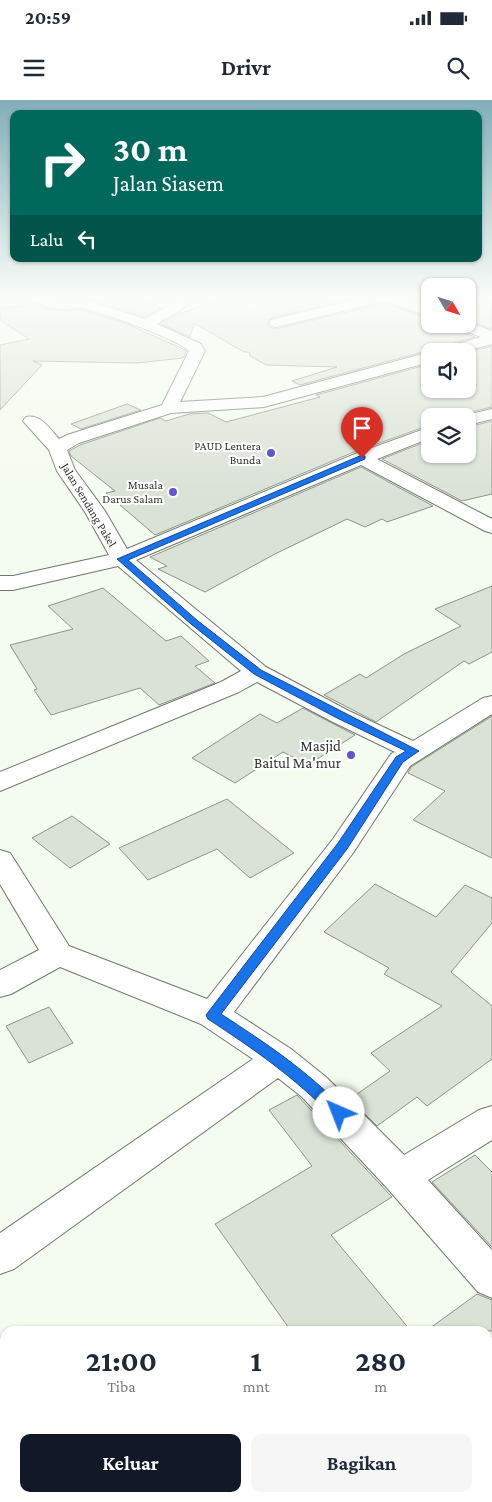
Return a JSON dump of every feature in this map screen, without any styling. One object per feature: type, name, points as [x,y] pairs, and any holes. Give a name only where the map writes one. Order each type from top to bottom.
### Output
[{"type":"street","points":[[169,408],[190,364]]},
{"type":"street","name":"Jalan Sendang Pakel","points":[[403,364],[264,402],[169,408],[73,439],[57,448],[66,471],[95,511],[122,559],[195,622],[258,672],[340,716],[414,751]]},
{"type":"street","points":[[476,418],[492,414]]},
{"type":"street","points":[[32,421],[57,448]]},
{"type":"street","points":[[0,583],[13,583],[122,559],[362,458],[421,435]]},
{"type":"street","points":[[362,458],[492,527]]},
{"type":"street","points":[[0,782],[230,687],[258,672]]},
{"type":"street","points":[[213,1015],[343,846],[400,760],[492,703]]},
{"type":"street","points":[[0,860],[58,954],[213,1015],[279,1059],[314,1088],[401,1177],[492,1279]]},
{"type":"street","points":[[0,984],[58,954]]},
{"type":"street","points":[[0,1256],[279,1059]]},
{"type":"street","points":[[401,1177],[492,1120]]},
{"type":"building","points":[[0,364],[42,365],[0,410]]},
{"type":"building","points":[[265,364],[376,364],[300,385],[292,381],[337,367]]},
{"type":"building","points":[[476,364],[492,364],[492,407],[476,411],[476,408],[421,408],[421,428],[354,452],[155,535],[106,493],[115,491],[71,456],[69,451],[80,445],[160,418],[166,421],[189,414],[208,413],[226,422],[320,397],[316,395],[421,366],[421,398],[476,398]]},
{"type":"building","points":[[127,404],[141,410],[81,429],[71,424]]},
{"type":"building","points":[[492,421],[492,494],[462,501],[382,459],[421,444],[421,463],[476,463],[476,425]]},
{"type":"building","points":[[361,467],[433,506],[387,522],[382,519],[365,527],[347,519],[275,554],[205,592],[158,569],[167,566],[150,557]]},
{"type":"building","points":[[492,586],[492,652],[469,664],[464,661],[376,722],[324,695],[360,674],[366,678],[404,654],[461,626],[435,609]]},
{"type":"building","points":[[103,588],[166,641],[181,636],[209,661],[195,666],[215,683],[159,705],[140,688],[51,715],[34,690],[37,689],[10,645],[73,629],[48,606]]},
{"type":"building","points":[[303,708],[355,735],[308,765],[283,752],[235,783],[192,758],[260,714],[277,723]]},
{"type":"building","points":[[492,716],[492,858],[413,820],[445,791],[408,773],[411,767]]},
{"type":"building","points":[[227,799],[294,853],[250,878],[217,849],[148,880],[119,848]]},
{"type":"building","points":[[72,816],[110,844],[70,868],[32,838]]},
{"type":"building","points":[[375,884],[436,917],[465,885],[492,898],[492,923],[451,972],[492,1006],[492,1059],[427,1106],[417,1097],[377,1126],[350,1099],[390,1071],[371,1053],[442,1006],[384,974],[389,968],[324,932]]},
{"type":"building","points":[[49,1007],[73,1043],[29,1063],[6,1026]]},
{"type":"building","points":[[297,1095],[392,1197],[331,1235],[407,1326],[287,1326],[215,1224],[312,1166],[269,1110]]},
{"type":"building","points":[[475,1155],[492,1172],[492,1247],[432,1182]]},
{"type":"building","points":[[477,1294],[492,1300],[492,1326],[433,1326]]},
{"type":"place","name":"PAUD Lentera Bunda","points":[[271,453]]},
{"type":"place","name":"Musala Darus Salam","points":[[173,492]]},
{"type":"place","name":"Masjid Baitul Ma'mur","points":[[351,755]]},
{"type":"route","points":[[339,1113],[314,1088],[279,1059],[213,1015],[343,846],[400,760],[414,751],[340,716],[258,672],[195,622],[122,559],[362,458]]}]
